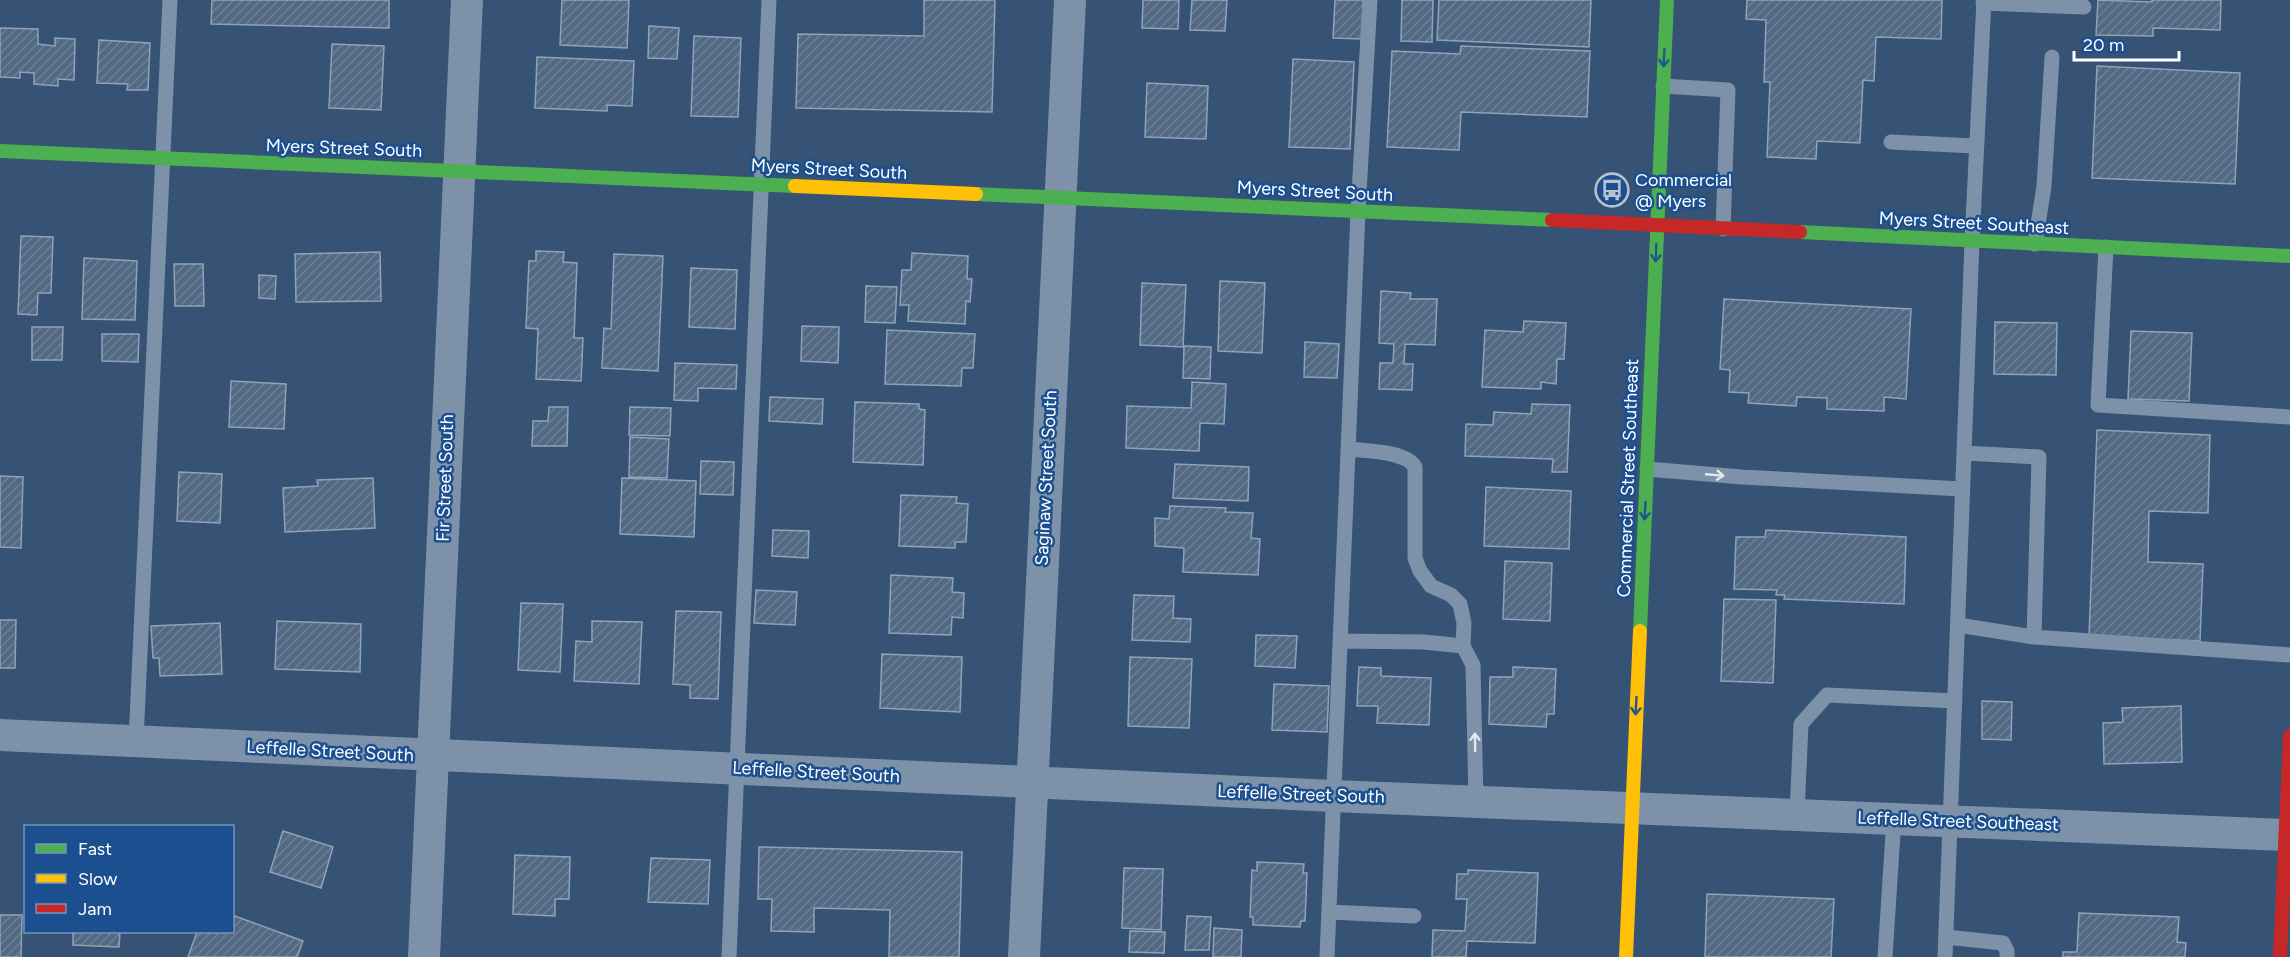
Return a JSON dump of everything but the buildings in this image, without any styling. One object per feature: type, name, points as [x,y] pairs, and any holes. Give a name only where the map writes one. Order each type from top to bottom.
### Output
[{"type":"street","name":"Fir Street South","points":[[424,957],[466,0]]},
{"type":"street","name":"Saginaw Street South","points":[[1024,957],[1070,0]]},
{"type":"street","name":"Commercial Street Southeast","points":[[1626,957],[1667,0]]},
{"type":"street","name":"Myers Street South","points":[[0,151],[1061,197],[1657,226]]},
{"type":"street","name":"Myers Street Southeast","points":[[1657,226],[2290,256]]},
{"type":"street","name":"Leffelle Street South","points":[[0,735],[1334,796],[1632,807]]},
{"type":"street","points":[[2280,957],[2290,736]]},
{"type":"street","name":"Leffelle Street Southeast","points":[[1632,807],[2285,835]]},
{"type":"lane","points":[[136,741],[170,0]]},
{"type":"lane","points":[[729,957],[769,0]]},
{"type":"lane","points":[[1327,957],[1358,211],[1370,0]]},
{"type":"lane","points":[[1945,957],[1972,241],[1984,1],[2084,7]]},
{"type":"lane","points":[[2035,244],[2044,186],[2052,57]]},
{"type":"lane","points":[[1663,86],[1728,90],[1723,229]]},
{"type":"lane","points":[[1891,142],[1976,146]]},
{"type":"lane","points":[[2106,247],[2098,405],[2290,417]]},
{"type":"lane","points":[[1348,449],[1398,455],[1412,462],[1415,467],[1415,558],[1420,571],[1431,586],[1451,595],[1460,604],[1464,624],[1463,645],[1473,665],[1476,801]]},
{"type":"lane","points":[[1964,453],[2039,457],[2034,637]]},
{"type":"lane","points":[[1647,469],[1742,477],[1962,489]]},
{"type":"lane","points":[[1958,625],[2034,637],[2290,655]]},
{"type":"lane","points":[[1341,641],[1463,645]]},
{"type":"lane","points":[[1797,814],[1801,724],[1827,695],[1955,701]]},
{"type":"lane","points":[[1885,957],[1894,818]]},
{"type":"lane","points":[[1329,912],[1414,916]]},
{"type":"lane","points":[[1946,937],[2003,943],[2007,957]]},
{"type":"traffic: fast","points":[[1640,631],[1667,0]]},
{"type":"traffic: fast","points":[[0,151],[795,186]]},
{"type":"traffic: fast","points":[[976,194],[1552,220]]},
{"type":"traffic: fast","points":[[1800,232],[2290,256]]},
{"type":"traffic: slow","points":[[795,186],[976,194]]},
{"type":"traffic: slow","points":[[1626,957],[1640,631]]},
{"type":"traffic: jam","points":[[1552,220],[1800,232]]},
{"type":"traffic: jam","points":[[2280,957],[2290,736]]},
{"type":"place","name":"Commercial @ Myers","points":[[1612,190]]}]
